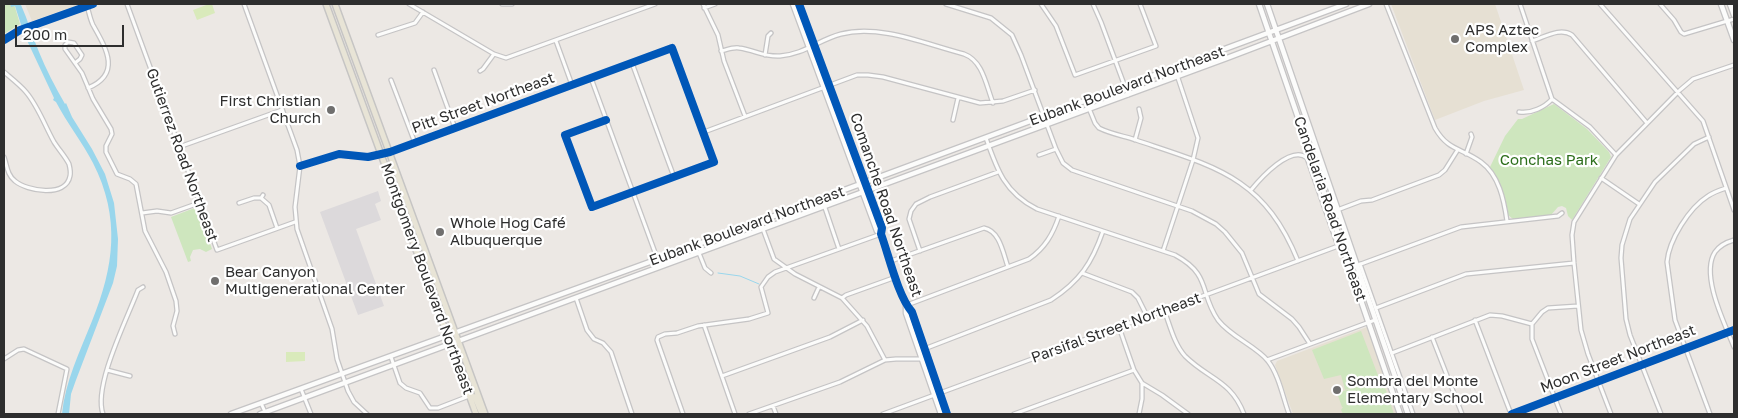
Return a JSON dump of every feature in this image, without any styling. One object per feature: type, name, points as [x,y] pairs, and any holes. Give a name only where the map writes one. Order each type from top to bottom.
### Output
[{"type":"main road","points":[[4,40],[20,30],[93,4]]},
{"type":"main road","name":"Montgomery Boulevard Northeast","points":[[336,4],[456,333],[483,414]]},
{"type":"main road","name":"Comanche Road Northeast","points":[[796,4],[814,44],[826,85],[877,231],[882,234]]},
{"type":"main road","name":"Comanche Road Northeast","points":[[796,4],[809,49],[826,85],[869,190],[922,360],[947,414]]},
{"type":"main road","name":"Candelaria Road Northeast","points":[[1259,4],[1332,212],[1340,245],[1350,268],[1400,414]]},
{"type":"main road","name":"Candelaria Road Northeast","points":[[1267,4],[1408,414]]},
{"type":"main road","name":"Eubank Boulevard Northeast","points":[[231,414],[658,260],[1346,4]]},
{"type":"main road","name":"Eubank Boulevard Northeast","points":[[264,414],[345,382],[459,342],[1273,41],[1359,5],[1369,4]]},
{"type":"main road","points":[[1721,4],[1734,40]]},
{"type":"main road","points":[[1730,4],[1734,17]]},
{"type":"main road","name":"Montgomery Boulevard Northeast","points":[[326,5],[452,344],[476,414]]},
{"type":"main road","name":"Comanche Road Northeast","points":[[906,305],[912,312],[925,348],[941,414]]},
{"type":"main road","name":"Moon Street Northeast","points":[[1511,414],[1734,330]]},
{"type":"main road","points":[[470,396],[474,397],[483,414]]},
{"type":"street","name":"Gutierrez Road Northeast","points":[[127,4],[217,250],[277,228]]},
{"type":"street","points":[[244,4],[297,150],[300,166],[295,207],[300,238],[332,329],[337,359],[345,382],[354,402],[367,414]]},
{"type":"street","points":[[326,5],[336,4]]},
{"type":"street","points":[[409,4],[501,57],[511,57],[655,4]]},
{"type":"street","points":[[502,4],[512,4]]},
{"type":"street","points":[[715,4],[704,6],[718,35],[721,51],[745,116]]},
{"type":"street","points":[[946,4],[991,18],[1012,35],[1063,163],[1072,170],[1178,206],[1206,218],[1225,232],[1242,253],[1259,294],[1292,319],[1310,344]]},
{"type":"street","points":[[1041,4],[1056,26],[1075,75],[1156,46],[1140,4]]},
{"type":"street","points":[[1093,4],[1128,94]]},
{"type":"street","points":[[1386,4],[1430,118],[1439,135],[1457,151],[1480,162],[1490,171],[1503,197],[1507,221]]},
{"type":"street","points":[[1520,4],[1552,98],[1590,127],[1616,155]]},
{"type":"street","points":[[1600,4],[1703,121],[1734,210]]},
{"type":"street","points":[[1660,4],[1684,34],[1728,21],[1734,17]]},
{"type":"street","points":[[87,6],[109,61],[105,77],[97,84],[88,88]]},
{"type":"street","points":[[378,35],[415,23],[423,12]]},
{"type":"street","points":[[721,51],[740,48],[765,55],[793,54],[839,35],[869,31],[885,33],[964,54],[974,59],[979,65],[993,103]]},
{"type":"street","points":[[1532,41],[1561,31],[1567,32],[1647,123]]},
{"type":"street","points":[[765,55],[768,36],[771,33]]},
{"type":"street","points":[[556,40],[572,85]]},
{"type":"street","points":[[75,63],[82,55],[74,43],[68,42],[64,48],[75,63],[93,100],[111,130],[106,152],[117,174],[130,179],[136,184],[147,235],[166,272],[176,301],[177,311],[173,326],[175,334]]},
{"type":"street","name":"Pitt Street Northeast","points":[[300,166],[339,154],[368,157],[382,155],[672,48],[704,132]]},
{"type":"street","points":[[480,71],[484,69],[494,54]]},
{"type":"street","points":[[632,63],[674,177]]},
{"type":"street","points":[[1611,414],[1598,382],[1584,338],[1578,306],[1574,263],[1572,235],[1574,222],[1616,155],[1678,92],[1694,79],[1734,65]]},
{"type":"street","points":[[1163,251],[1193,160],[1198,138],[1175,69]]},
{"type":"street","points":[[434,70],[455,128]]},
{"type":"street","points":[[4,72],[28,95],[68,163],[70,170],[69,179],[64,186],[56,190],[41,189],[21,184],[15,181],[10,174],[4,157]]},
{"type":"street","points":[[606,120],[565,135],[592,207],[714,162],[704,132],[851,76],[874,75],[973,102],[993,103],[1008,100],[1035,90]]},
{"type":"street","points":[[591,78],[661,267]]},
{"type":"street","points":[[391,80],[415,143]]},
{"type":"street","points":[[953,120],[958,98]]},
{"type":"street","points":[[1519,112],[1525,113],[1542,108],[1552,98]]},
{"type":"street","points":[[1086,101],[1099,128],[1220,171],[1251,190],[1266,204],[1281,225],[1298,261]]},
{"type":"street","points":[[1135,140],[1141,118],[1139,108]]},
{"type":"street","points":[[179,147],[282,110]]},
{"type":"street","points":[[1466,154],[1472,137],[1471,134]]},
{"type":"street","points":[[1661,414],[1626,319],[1621,258],[1622,245],[1630,219],[1655,182],[1694,144],[1709,137]]},
{"type":"street","points":[[986,138],[998,172],[1010,189],[1026,203],[1036,209],[1163,251],[1184,260],[1195,269],[1202,279],[1213,311],[1225,328],[1267,360],[1276,378],[1289,414]]},
{"type":"street","points":[[1039,155],[1056,149]]},
{"type":"street","points":[[1332,212],[1361,201],[1372,200],[1439,174],[1445,170],[1457,151]]},
{"type":"street","points":[[1251,190],[1275,166],[1286,159],[1297,155],[1304,155],[1307,158],[1340,245]]},
{"type":"street","points":[[920,250],[909,219],[911,211],[916,204],[998,172]]},
{"type":"street","points":[[1601,178],[1639,204]]},
{"type":"street","points":[[1710,414],[1675,320],[1667,262],[1672,242],[1686,219],[1700,202],[1712,193],[1726,188]]},
{"type":"street","points":[[239,204],[262,196],[269,205],[277,228],[296,222]]},
{"type":"street","points":[[822,199],[839,250]]},
{"type":"street","points":[[142,212],[157,211],[170,213],[199,203]]},
{"type":"street","points":[[1350,268],[1446,232],[1474,225],[1558,216],[1562,213]]},
{"type":"street","points":[[906,305],[1029,259],[1040,251],[1051,236],[1059,216]]},
{"type":"street","points":[[760,222],[774,259],[819,287],[842,298],[863,320],[885,360]]},
{"type":"street","points":[[891,261],[987,228],[994,232],[1008,267]]},
{"type":"street","points":[[919,351],[1051,300],[1064,291],[1082,273],[1096,251],[1104,231]]},
{"type":"street","points":[[683,414],[657,340],[660,336],[704,325],[749,319],[768,312],[761,292],[762,283],[772,274],[882,234]]},
{"type":"street","points":[[1734,240],[1718,247],[1710,266],[1715,297],[1734,348]]},
{"type":"street","name":"Parsifal Street Northeast","points":[[883,414],[1349,242]]},
{"type":"street","points":[[700,253],[705,268],[711,273]]},
{"type":"street","points":[[1376,308],[1466,274],[1574,263]]},
{"type":"street","points":[[1358,265],[1376,308],[1413,414]]},
{"type":"street","points":[[1082,273],[1132,292],[1138,298],[1147,316]]},
{"type":"street","points":[[842,298],[896,277]]},
{"type":"street","points":[[103,414],[100,396],[106,370],[138,290],[143,287]]},
{"type":"street","points":[[814,298],[819,287]]},
{"type":"street","points":[[576,298],[588,330],[594,339],[603,343],[611,352],[632,414]]},
{"type":"street","points":[[1561,414],[1532,339],[1532,324],[1538,315],[1548,308],[1578,306]]},
{"type":"street","points":[[1164,310],[1174,338],[1184,355],[1233,392],[1240,402],[1244,414]]},
{"type":"street","points":[[1392,353],[1490,315],[1502,316],[1532,324]]},
{"type":"street","points":[[722,376],[830,337],[863,320]]},
{"type":"street","points":[[1267,360],[1375,320]]},
{"type":"street","points":[[1475,320],[1511,414]]},
{"type":"street","points":[[704,325],[736,414]]},
{"type":"street","points":[[1120,327],[1134,370],[1142,383],[1188,414]]},
{"type":"street","points":[[1432,337],[1462,414]]},
{"type":"street","points":[[4,359],[18,350],[24,349],[67,369],[58,414]]},
{"type":"street","points":[[391,356],[400,383],[406,388],[420,393],[430,408],[438,408],[470,396]]},
{"type":"street","points":[[749,414],[840,382],[885,360],[922,360],[928,358]]},
{"type":"street","points":[[106,370],[130,376]]},
{"type":"street","points":[[1014,414],[1134,370]]},
{"type":"street","points":[[1139,414],[1142,399],[1142,383]]},
{"type":"street","points":[[301,389],[311,414]]},
{"type":"street","points":[[262,403],[264,414]]},
{"type":"street","points":[[773,406],[776,414]]},
{"type":"shaded area","points":[[25,4],[81,4],[32,21]]},
{"type":"shaded area","name":"APS Aztec Complex","points":[[1391,4],[1495,4],[1524,90],[1484,101],[1435,120]]},
{"type":"shaded area","points":[[378,191],[381,201],[375,204],[381,220],[356,229],[384,306],[358,315],[320,212]]},
{"type":"shaded area","name":"Sombra del Monte Elementary School","points":[[1367,327],[1398,414],[1293,414],[1275,365],[1277,361]]},
{"type":"green space","points":[[4,4],[14,4],[20,24],[4,34]]},
{"type":"green space","points":[[212,4],[215,13],[197,20],[193,10]]},
{"type":"green space","name":"Conchas Park","points":[[1554,104],[1587,129],[1609,152],[1611,157],[1572,220],[1568,216],[1566,208],[1562,206],[1558,207],[1551,215],[1513,219],[1508,215],[1502,190],[1490,167],[1505,136],[1518,119],[1522,119]]},
{"type":"green space","points":[[197,207],[212,249],[206,252],[200,249],[193,250],[190,257],[191,261],[188,262],[171,217]]},
{"type":"green space","points":[[1361,331],[1379,378],[1345,390],[1341,375],[1324,379],[1312,350]]},
{"type":"green space","points":[[286,352],[305,352],[305,361],[286,362]]},
{"type":"green space","points":[[1382,379],[1394,414],[1343,414],[1341,410],[1343,407],[1337,393]]},
{"type":"water","points":[[10,4],[22,4],[54,85],[105,174],[114,203],[118,239],[117,266],[113,283],[71,394],[69,414],[62,414],[66,390],[100,301],[109,262],[111,223],[102,183],[93,163],[53,100],[54,98],[24,34],[15,6],[11,7]]},
{"type":"waterway","points":[[718,273],[740,276],[759,284]]},
{"type":"cycle path","points":[[4,40],[20,30],[93,4]]},
{"type":"cycle path","points":[[799,4],[882,228],[881,234],[898,286],[912,312],[947,414]]},
{"type":"cycle path","points":[[300,166],[339,154],[368,157],[390,152],[672,48],[714,162],[592,207],[565,135],[606,120]]},
{"type":"cycle path","points":[[1512,414],[1734,330]]},
{"type":"place","name":"APS Aztec Complex","points":[[1455,39]]},
{"type":"place","name":"First Christian Church","points":[[331,110]]},
{"type":"place","name":"Whole Hog Café Albuquerque","points":[[440,232]]},
{"type":"place","name":"Bear Canyon Multigenerational Center","points":[[215,281]]},
{"type":"place","name":"Sombra del Monte Elementary School","points":[[1337,390]]}]
